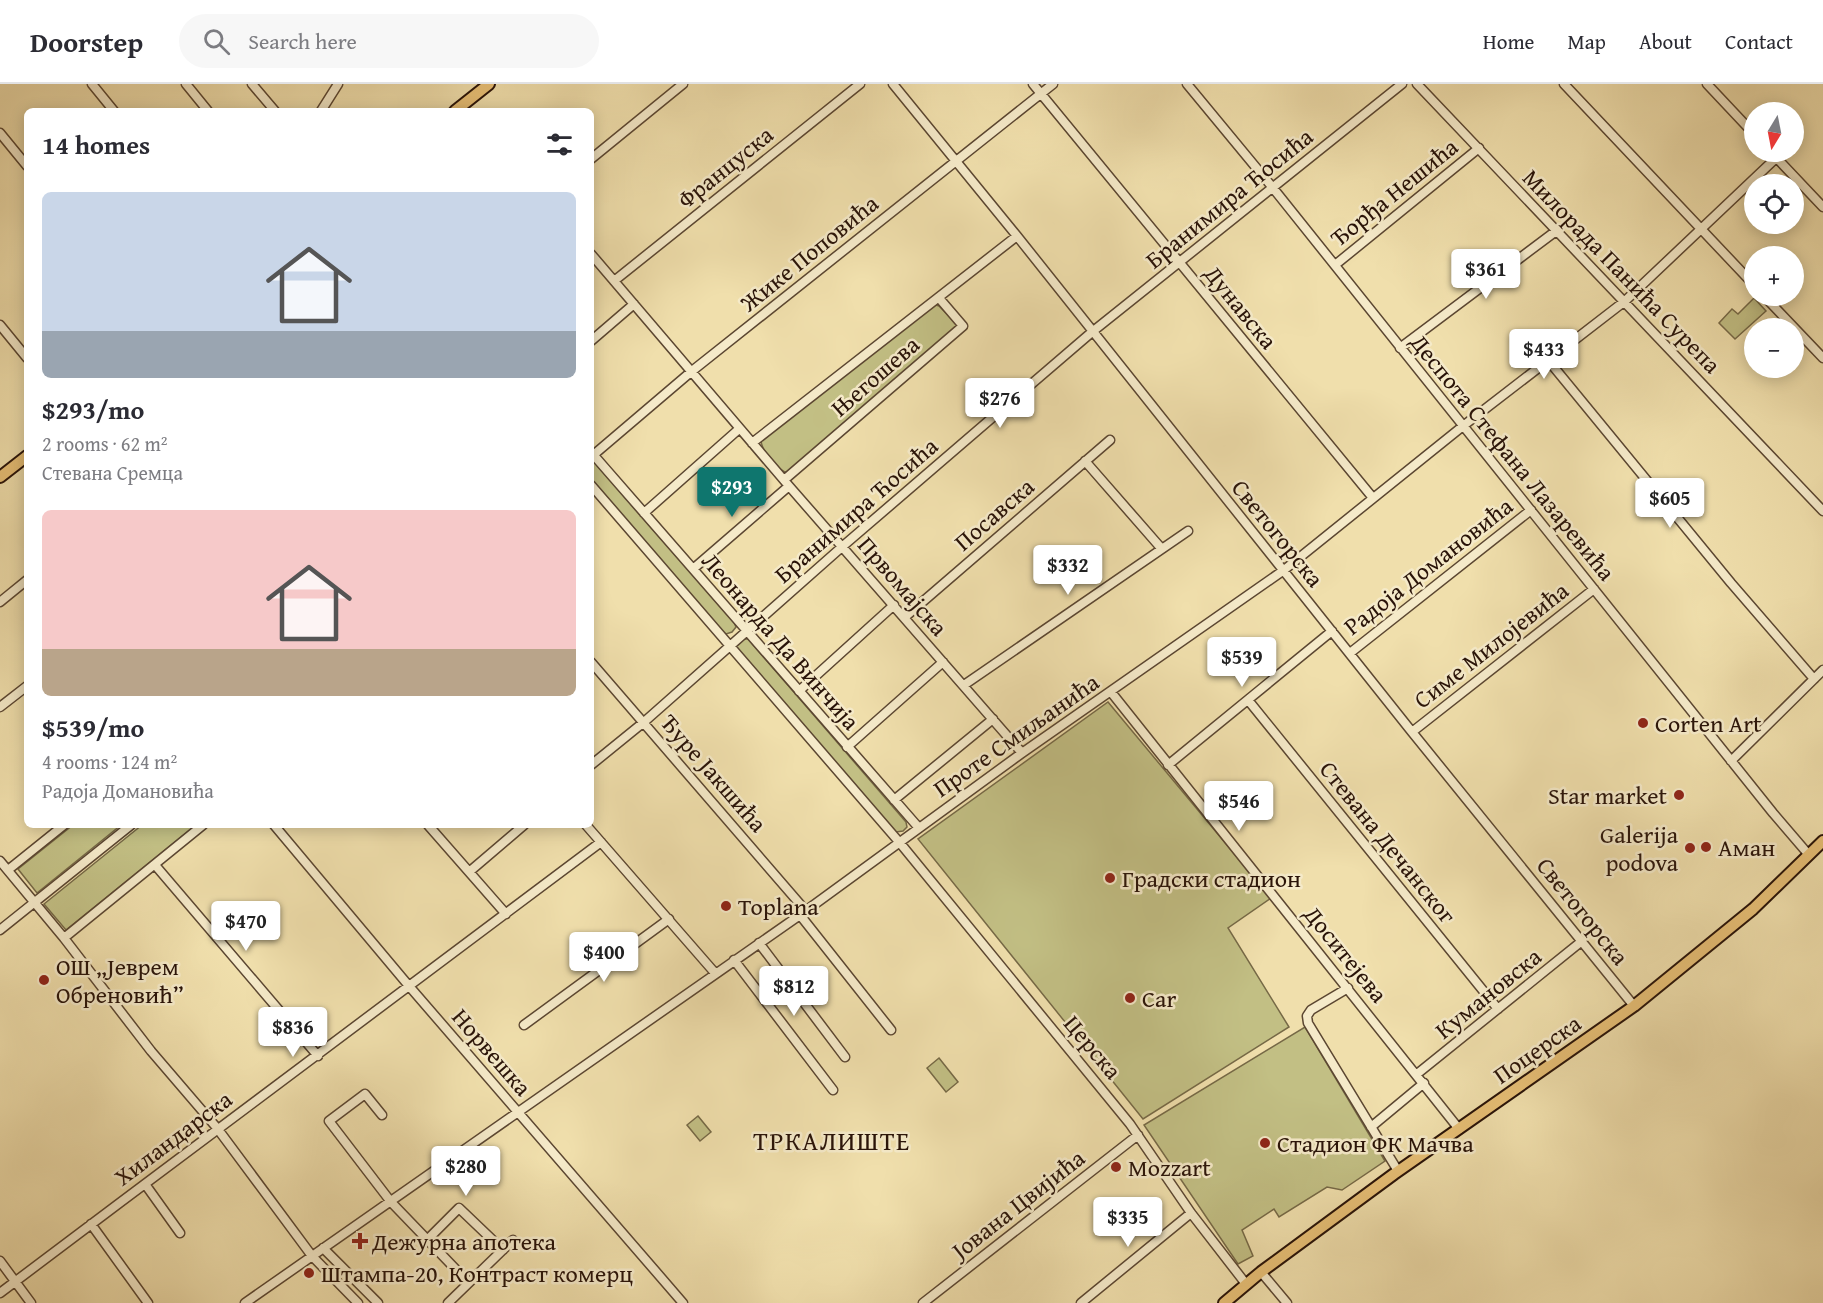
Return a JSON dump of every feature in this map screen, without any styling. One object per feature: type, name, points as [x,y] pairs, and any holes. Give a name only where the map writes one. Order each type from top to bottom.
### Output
[{"type":"main road","points":[[463,108],[489,84]]},
{"type":"main road","points":[[0,477],[24,458]]},
{"type":"main road","name":"Поцерска","points":[[1224,1303],[1260,1272],[1398,1171],[1634,1006],[1753,909],[1823,841]]},
{"type":"street","points":[[92,84],[112,108]]},
{"type":"street","points":[[186,84],[206,108]]},
{"type":"street","points":[[252,84],[272,108]]},
{"type":"street","points":[[323,108],[338,84]]},
{"type":"street","points":[[594,157],[683,84]]},
{"type":"street","name":"Француска","points":[[614,281],[860,84]]},
{"type":"street","name":"Светогорска","points":[[893,84],[1634,1006]]},
{"type":"street","name":"Дунавска","points":[[1033,84],[1373,498]]},
{"type":"street","name":"Жике Поповића","points":[[594,452],[692,371],[1053,84]]},
{"type":"street","name":"Деспота Стефана Лазаревића","points":[[1187,84],[1809,855]]},
{"type":"street","name":"Бранимира Ћосића","points":[[594,763],[644,722],[843,546],[1092,332],[1402,84]]},
{"type":"street","name":"Милорада Панића Сурепа","points":[[1417,84],[1823,511]]},
{"type":"street","points":[[1564,84],[1744,274]]},
{"type":"street","points":[[1707,84],[1744,123]]},
{"type":"street","points":[[0,133],[24,162]]},
{"type":"street","name":"Ђорђа Нешића","points":[[1335,265],[1479,148]]},
{"type":"street","name":"Проте Смиљанића","points":[[245,1303],[803,913],[1022,753],[1284,570],[1463,426],[1625,301],[1702,230],[1767,162]]},
{"type":"street","points":[[1781,162],[1823,207]]},
{"type":"street","points":[[1400,348],[1556,231]]},
{"type":"street","name":"Његошева","points":[[752,443],[1017,236]]},
{"type":"street","name":"Првомајска","points":[[594,258],[786,483],[1022,753]]},
{"type":"street","name":"Његошева","points":[[786,483],[963,326],[939,298]]},
{"type":"street","points":[[594,339],[634,304]]},
{"type":"street","points":[[1774,306],[1823,358]]},
{"type":"street","points":[[0,325],[24,354]]},
{"type":"street","points":[[1548,360],[1723,574],[1814,679]]},
{"type":"street","points":[[644,513],[740,429]]},
{"type":"street","name":"Посавска","points":[[905,617],[1110,440]]},
{"type":"street","name":"Леонарда Да Винчија","points":[[594,456],[918,828]]},
{"type":"street","points":[[1085,461],[1161,548]]},
{"type":"street","points":[[693,569],[786,483]]},
{"type":"street","name":"Леонарда Да Винчија","points":[[594,488],[900,843]]},
{"type":"street","name":"Радоја Домановића","points":[[1350,653],[1531,510]]},
{"type":"street","points":[[964,685],[1188,531]]},
{"type":"street","points":[[0,602],[24,582]]},
{"type":"street","name":"Симе Милојевића","points":[[1412,732],[1594,589]]},
{"type":"street","points":[[799,691],[894,605]]},
{"type":"street","name":"Радоја Домановића","points":[[1168,765],[1332,631]]},
{"type":"street","points":[[848,747],[943,663]]},
{"type":"street","name":"Ђуре Јакшића","points":[[594,665],[803,913],[891,1030]]},
{"type":"street","points":[[1731,761],[1823,670]]},
{"type":"street","points":[[0,707],[24,688]]},
{"type":"street","name":"Доситејева","points":[[1111,692],[1460,1129]]},
{"type":"street","name":"Стевана Дечанског","points":[[1248,700],[1498,1009]]},
{"type":"street","points":[[894,800],[993,719]]},
{"type":"street","points":[[8,870],[60,828]]},
{"type":"street","points":[[0,930],[127,828]]},
{"type":"street","points":[[64,938],[199,828]]},
{"type":"street","name":"Норвешка","points":[[277,828],[518,1113],[683,1303]]},
{"type":"street","points":[[431,828],[506,914]]},
{"type":"street","points":[[469,872],[520,828]]},
{"type":"street","points":[[589,828],[715,973]]},
{"type":"street","name":"Хиландарска","points":[[0,1293],[184,1157],[217,1128],[318,1056],[602,842]]},
{"type":"street","name":"Церска","points":[[900,843],[1138,1135],[1191,1213],[1246,1284]]},
{"type":"street","points":[[0,861],[64,938],[151,1052],[217,1128],[312,1256],[358,1303]]},
{"type":"street","points":[[155,865],[318,1056]]},
{"type":"street","points":[[524,1025],[669,919]]},
{"type":"street","name":"Кумановска","points":[[1417,1074],[1582,941]]},
{"type":"street","points":[[759,944],[844,1057]]},
{"type":"street","points":[[734,960],[833,1090]]},
{"type":"street","points":[[1348,988],[1311,1010],[1307,1020],[1398,1171]]},
{"type":"street","points":[[1371,1126],[1424,1083]]},
{"type":"street","points":[[382,1115],[365,1094],[329,1121],[391,1202],[468,1282]]},
{"type":"street","name":"Јована Цвијића","points":[[923,1303],[1138,1135]]},
{"type":"street","points":[[145,1184],[180,1233]]},
{"type":"street","points":[[427,1240],[459,1208],[502,1250]]},
{"type":"street","points":[[1081,1303],[1191,1213]]},
{"type":"street","points":[[91,1224],[148,1303]]},
{"type":"street","points":[[448,1303],[513,1240]]},
{"type":"street","points":[[323,1248],[378,1303]]},
{"type":"street","points":[[0,1261],[31,1303]]},
{"type":"street","points":[[1260,1272],[1287,1303]]},
{"type":"shaded area","points":[[933,304],[939,306],[957,324],[956,327],[788,473],[775,464],[764,449],[761,440]]},
{"type":"shaded area","points":[[1746,306],[1761,306],[1766,311],[1758,318],[1744,318],[1744,331],[1735,339],[1719,323],[1732,309],[1738,314]]},
{"type":"shaded area","points":[[594,463],[734,622],[736,627],[732,632],[726,634],[594,483]]},
{"type":"shaded area","points":[[744,639],[748,639],[906,822],[907,827],[903,831],[896,832],[736,648]]},
{"type":"shaded area","points":[[1108,702],[1271,898],[1228,928],[1289,1027],[1143,1119],[918,839]]},
{"type":"shaded area","points":[[69,828],[117,828],[37,893],[18,869]]},
{"type":"shaded area","points":[[138,828],[192,828],[66,930],[44,904]]},
{"type":"shaded area","name":"Стадион ФК Мачва","points":[[1305,1027],[1385,1161],[1342,1190],[1327,1187],[1279,1217],[1274,1209],[1242,1230],[1253,1256],[1238,1264],[1144,1125]]},
{"type":"shaded area","points":[[939,1058],[958,1082],[946,1092],[927,1068]]},
{"type":"shaded area","points":[[698,1116],[711,1132],[700,1141],[687,1125]]},
{"type":"place","name":"Corten Art","points":[[1643,723]]},
{"type":"place","name":"Star market","points":[[1679,795]]},
{"type":"place","name":"Аман","points":[[1706,847]]},
{"type":"place","name":"Galerija podova","points":[[1690,848]]},
{"type":"place","name":"Градски стадион","points":[[1110,878]]},
{"type":"place","name":"Toplana","points":[[726,906]]},
{"type":"place","name":"ОШ „Јеврем Обреновић”","points":[[44,980]]},
{"type":"place","name":"Car","points":[[1130,998]]},
{"type":"place","name":"Стадион ФК Мачва","points":[[1265,1143]]},
{"type":"place","name":"Mozzart","points":[[1116,1167]]},
{"type":"place","name":"Дежурна апотека","points":[[360,1241]]},
{"type":"place","name":"Штампа-20, Контраст комерц","points":[[309,1273]]},
{"type":"district","name":"ТРКАЛИШТЕ","points":[[832,1140]]}]
